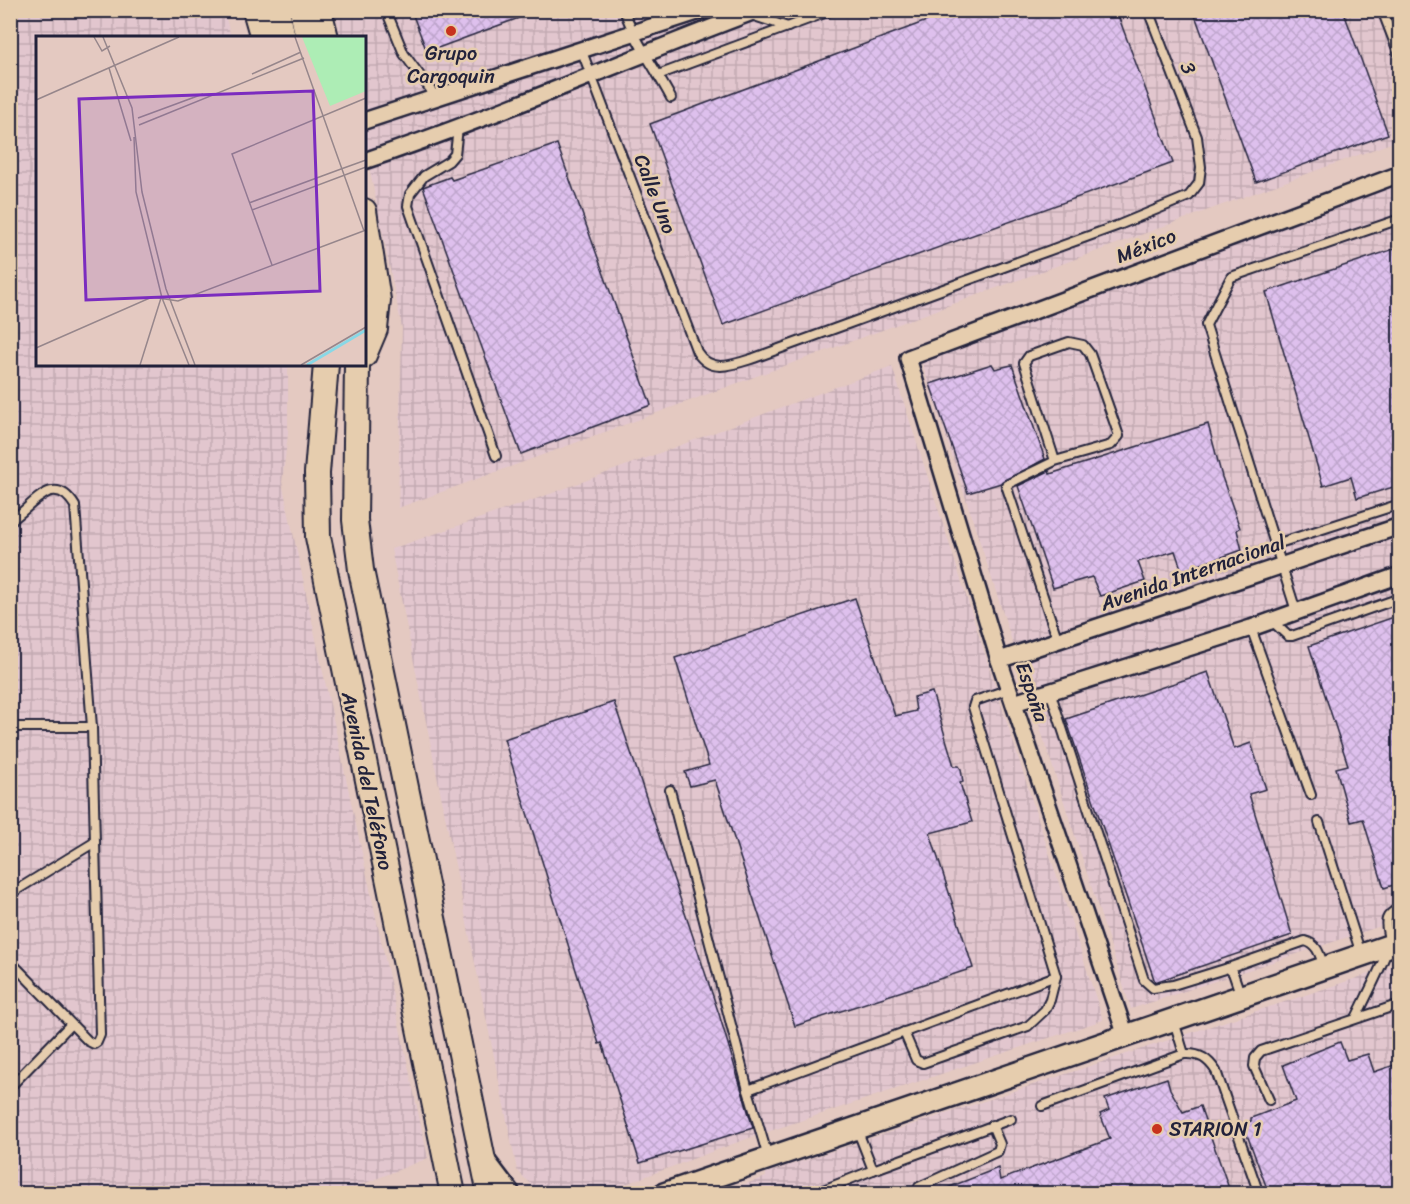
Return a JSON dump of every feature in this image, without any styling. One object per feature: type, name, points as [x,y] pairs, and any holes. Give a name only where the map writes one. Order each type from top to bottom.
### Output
[{"type":"main road","points":[[255,10],[262,36]]},
{"type":"main road","points":[[277,10],[284,36]]},
{"type":"main road","points":[[302,10],[308,36]]},
{"type":"main road","points":[[319,10],[326,36]]},
{"type":"main road","points":[[366,225],[378,308],[375,329],[366,350]]},
{"type":"main road","points":[[314,366],[322,404]]},
{"type":"main road","name":"Avenida del Teléfono","points":[[326,366],[316,505],[321,558],[453,1194]]},
{"type":"main road","name":"Avenida del Teléfono","points":[[360,366],[354,458],[355,520],[361,570],[490,1194]]},
{"type":"main road","points":[[664,1194],[1394,944]]},
{"type":"main road","points":[[482,1158],[509,1194]]},
{"type":"street","points":[[366,120],[581,49],[633,35],[703,10]]},
{"type":"street","points":[[366,160],[458,128],[751,12]]},
{"type":"street","name":"México","points":[[908,358],[1400,174]]},
{"type":"street","name":"España","points":[[908,358],[999,660],[1126,1036]]},
{"type":"street","name":"Avenida Internacional","points":[[999,660],[1400,526]]},
{"type":"street","points":[[1012,696],[1050,691],[1251,628],[1400,575]]},
{"type":"lane","points":[[386,10],[404,54],[436,97]]},
{"type":"lane","points":[[624,10],[633,35],[646,52],[671,98]]},
{"type":"lane","points":[[658,75],[833,10]]},
{"type":"lane","name":"3","points":[[697,352],[702,360],[717,366],[735,364],[1119,225],[1189,196],[1198,183],[1200,160],[1197,137],[1148,10]]},
{"type":"lane","points":[[1382,10],[1400,57]]},
{"type":"lane","points":[[751,12],[788,27]]},
{"type":"lane","name":"Calle Uno","points":[[581,49],[697,352]]},
{"type":"lane","points":[[458,128],[456,150],[452,158],[424,176],[410,194],[408,206],[496,456]]},
{"type":"lane","points":[[1296,611],[1206,325],[1231,277],[1400,219]]},
{"type":"lane","points":[[1055,461],[1024,363],[1029,356],[1069,342],[1083,345],[1090,354],[1119,436],[1111,445],[1055,461],[1006,485],[1058,641]]},
{"type":"lane","points":[[10,521],[46,492],[57,490],[68,495],[75,506],[92,727],[100,1038],[97,1042],[91,1043],[10,961]]},
{"type":"lane","points":[[1275,544],[1400,504]]},
{"type":"lane","points":[[1271,620],[1288,636],[1292,636],[1400,598]]},
{"type":"lane","points":[[1251,628],[1311,795]]},
{"type":"lane","points":[[1050,691],[1144,980],[1154,988],[1173,985],[1305,941],[1312,943],[1319,951],[1325,968]]},
{"type":"lane","points":[[904,1032],[916,1060],[923,1063],[1028,1026],[1045,1010],[1056,976],[973,707],[975,701],[1012,696]]},
{"type":"lane","points":[[10,727],[92,727]]},
{"type":"lane","points":[[670,790],[748,1090],[768,1158]]},
{"type":"lane","points":[[1319,822],[1362,955]]},
{"type":"lane","points":[[10,894],[95,842]]},
{"type":"lane","points":[[1356,1018],[1394,944],[1386,922],[1389,915],[1400,908]]},
{"type":"lane","points":[[1228,968],[1233,974],[1241,997]]},
{"type":"lane","points":[[748,1090],[1056,976]]},
{"type":"lane","points":[[1269,1101],[1254,1066],[1255,1058],[1261,1051],[1400,1004]]},
{"type":"lane","points":[[1174,1020],[1184,1054]]},
{"type":"lane","points":[[10,1087],[71,1024]]},
{"type":"lane","points":[[1042,1106],[1184,1054],[1193,1053],[1208,1059],[1216,1071],[1259,1194]]},
{"type":"lane","points":[[813,1194],[1011,1119]]},
{"type":"lane","points":[[919,1187],[1000,1149],[992,1125]]},
{"type":"lane","points":[[856,1128],[873,1170]]},
{"type":"shaded area","points":[[10,11],[224,11],[231,36],[36,36],[36,366],[288,366],[288,434],[282,482],[428,1158],[341,1193],[11,1193]]},
{"type":"shaded area","points":[[335,11],[1399,11],[1399,140],[398,508],[402,328],[366,152],[366,36],[341,36]]},
{"type":"shaded area","points":[[1399,182],[1399,920],[1131,1009],[922,363]]},
{"type":"shaded area","points":[[892,366],[1103,1020],[749,1138],[601,1193],[546,1193],[532,1186],[517,1170],[391,549],[550,494]]},
{"type":"shaded area","points":[[1399,964],[1399,1193],[716,1194],[766,1177],[766,1173]]},
{"type":"building","name":"Grupo Cargoquin","points":[[411,10],[535,10],[535,12],[427,52]]},
{"type":"building","points":[[956,10],[1116,10],[1173,163],[723,325],[650,124]]},
{"type":"building","points":[[1193,10],[1343,10],[1388,134],[1256,182]]},
{"type":"building","points":[[557,144],[651,405],[521,454],[423,187],[450,177],[452,180]]},
{"type":"building","points":[[1400,247],[1400,485],[1357,498],[1351,477],[1323,486],[1266,292]]},
{"type":"building","points":[[992,364],[995,369],[1012,365],[1045,459],[1001,483],[968,493],[930,384]]},
{"type":"building","points":[[1208,424],[1222,477],[1240,528],[1237,530],[1242,550],[1182,571],[1175,551],[1138,562],[1145,581],[1100,596],[1092,577],[1053,588],[1018,486],[1049,471],[1050,474]]},
{"type":"building","points":[[855,598],[895,716],[916,711],[914,697],[932,692],[954,766],[959,766],[961,769],[963,782],[960,783],[972,822],[930,833],[973,968],[795,1026],[715,780],[690,786],[685,772],[709,765],[675,658]]},
{"type":"building","points":[[1400,615],[1400,883],[1384,888],[1363,819],[1351,822],[1336,768],[1348,765],[1309,646]]},
{"type":"building","points":[[1208,672],[1234,749],[1251,743],[1266,789],[1249,794],[1292,935],[1155,982],[1066,719]]},
{"type":"building","points":[[614,702],[719,1014],[753,1128],[640,1163],[602,1043],[599,1044],[504,739]]},
{"type":"building","points":[[1340,1042],[1347,1060],[1368,1054],[1374,1072],[1400,1063],[1400,1194],[1269,1194],[1243,1124],[1251,1121],[1251,1118],[1296,1101],[1283,1065]]},
{"type":"building","name":"STARION 1","points":[[1167,1078],[1170,1089],[1183,1112],[1200,1106],[1231,1194],[932,1194],[998,1168],[1000,1180],[1110,1139],[1100,1114],[1109,1110],[1105,1099]]},
{"type":"place","name":"Grupo Cargoquin","points":[[451,31]]},
{"type":"place","name":"STARION 1","points":[[1157,1129]]}]
